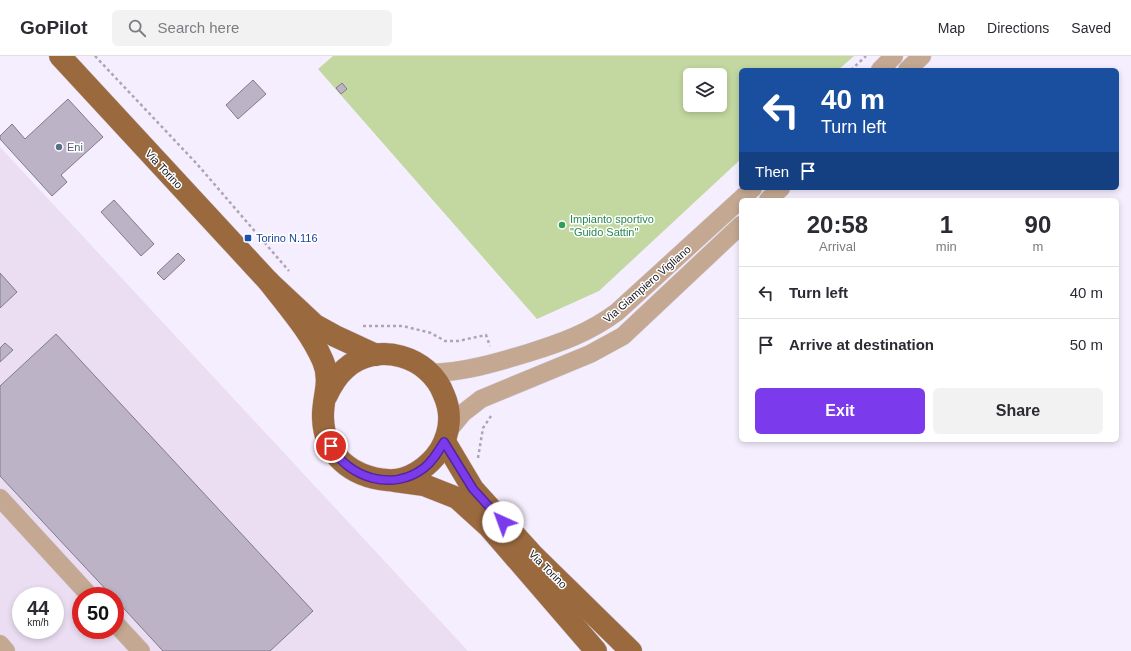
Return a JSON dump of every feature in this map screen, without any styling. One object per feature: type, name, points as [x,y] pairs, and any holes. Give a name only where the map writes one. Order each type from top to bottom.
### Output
[{"type":"main road","name":"Via Torino","points":[[60,56],[269,282]]},
{"type":"main road","points":[[269,282],[316,324],[335,336],[376,355]]},
{"type":"main road","points":[[269,282],[316,346],[327,375],[323,417],[326,437],[336,455],[351,470],[370,478],[390,480],[407,477],[423,469],[435,457],[446,436],[449,419],[448,403],[441,387],[431,373],[415,361],[396,355],[376,355],[360,360],[345,369],[334,381],[326,397]]},
{"type":"main road","name":"Via Torino","points":[[446,436],[473,489],[532,554],[631,651]]},
{"type":"main road","name":"Via Torino","points":[[390,480],[424,485],[457,498],[489,527],[596,651]]},
{"type":"street","points":[[882,68],[894,56]]},
{"type":"street","points":[[909,68],[922,56]]},
{"type":"street","name":"Via Giampiero Vigliano","points":[[742,198],[751,190]]},
{"type":"street","points":[[770,198],[779,190]]},
{"type":"street","name":"Via Giampiero Vigliano","points":[[431,373],[462,371],[479,368],[572,338],[592,329],[617,312],[739,201]]},
{"type":"street","name":"Via Giampiero Vigliano","points":[[446,436],[463,413],[481,399],[590,354],[622,336],[739,227]]},
{"type":"street","points":[[0,498],[82,587]]},
{"type":"street","points":[[124,633],[141,651]]},
{"type":"street","points":[[0,644],[6,651]]},
{"type":"path","points":[[853,68],[866,56]]},
{"type":"path","points":[[490,346],[497,343]]},
{"type":"shaded area","points":[[0,147],[468,651],[0,651]]},
{"type":"green space","name":"Impianto sportivo \"Guido Sattin\"","points":[[333,56],[854,56],[840,68],[739,68],[739,161],[599,291],[537,319],[318,69]]},
{"type":"building","points":[[253,80],[266,94],[238,119],[226,105]]},
{"type":"building","points":[[342,83],[347,89],[341,94],[336,88]]},
{"type":"building","points":[[68,99],[103,137],[61,175],[67,182],[52,196],[0,139],[0,136],[12,124],[25,139]]},
{"type":"building","points":[[114,200],[154,244],[141,256],[101,212]]},
{"type":"building","points":[[178,253],[185,260],[164,280],[157,273]]},
{"type":"building","points":[[0,273],[17,292],[0,308]]},
{"type":"building","points":[[56,334],[313,611],[270,651],[163,651],[124,609],[124,587],[104,587],[0,476],[0,386]]},
{"type":"building","points":[[5,343],[13,350],[0,362],[0,348]]},
{"type":"place","name":"Eni","points":[[59,147]]},
{"type":"place","name":"Impianto sportivo \"Guido Sattin\"","points":[[562,225]]},
{"type":"place","name":"Torino N.116","points":[[248,238]]},
{"type":"route","points":[[331,446],[336,455],[351,470],[370,478],[390,480],[407,477],[423,469],[435,457],[444,442],[473,489],[503,522]]}]
